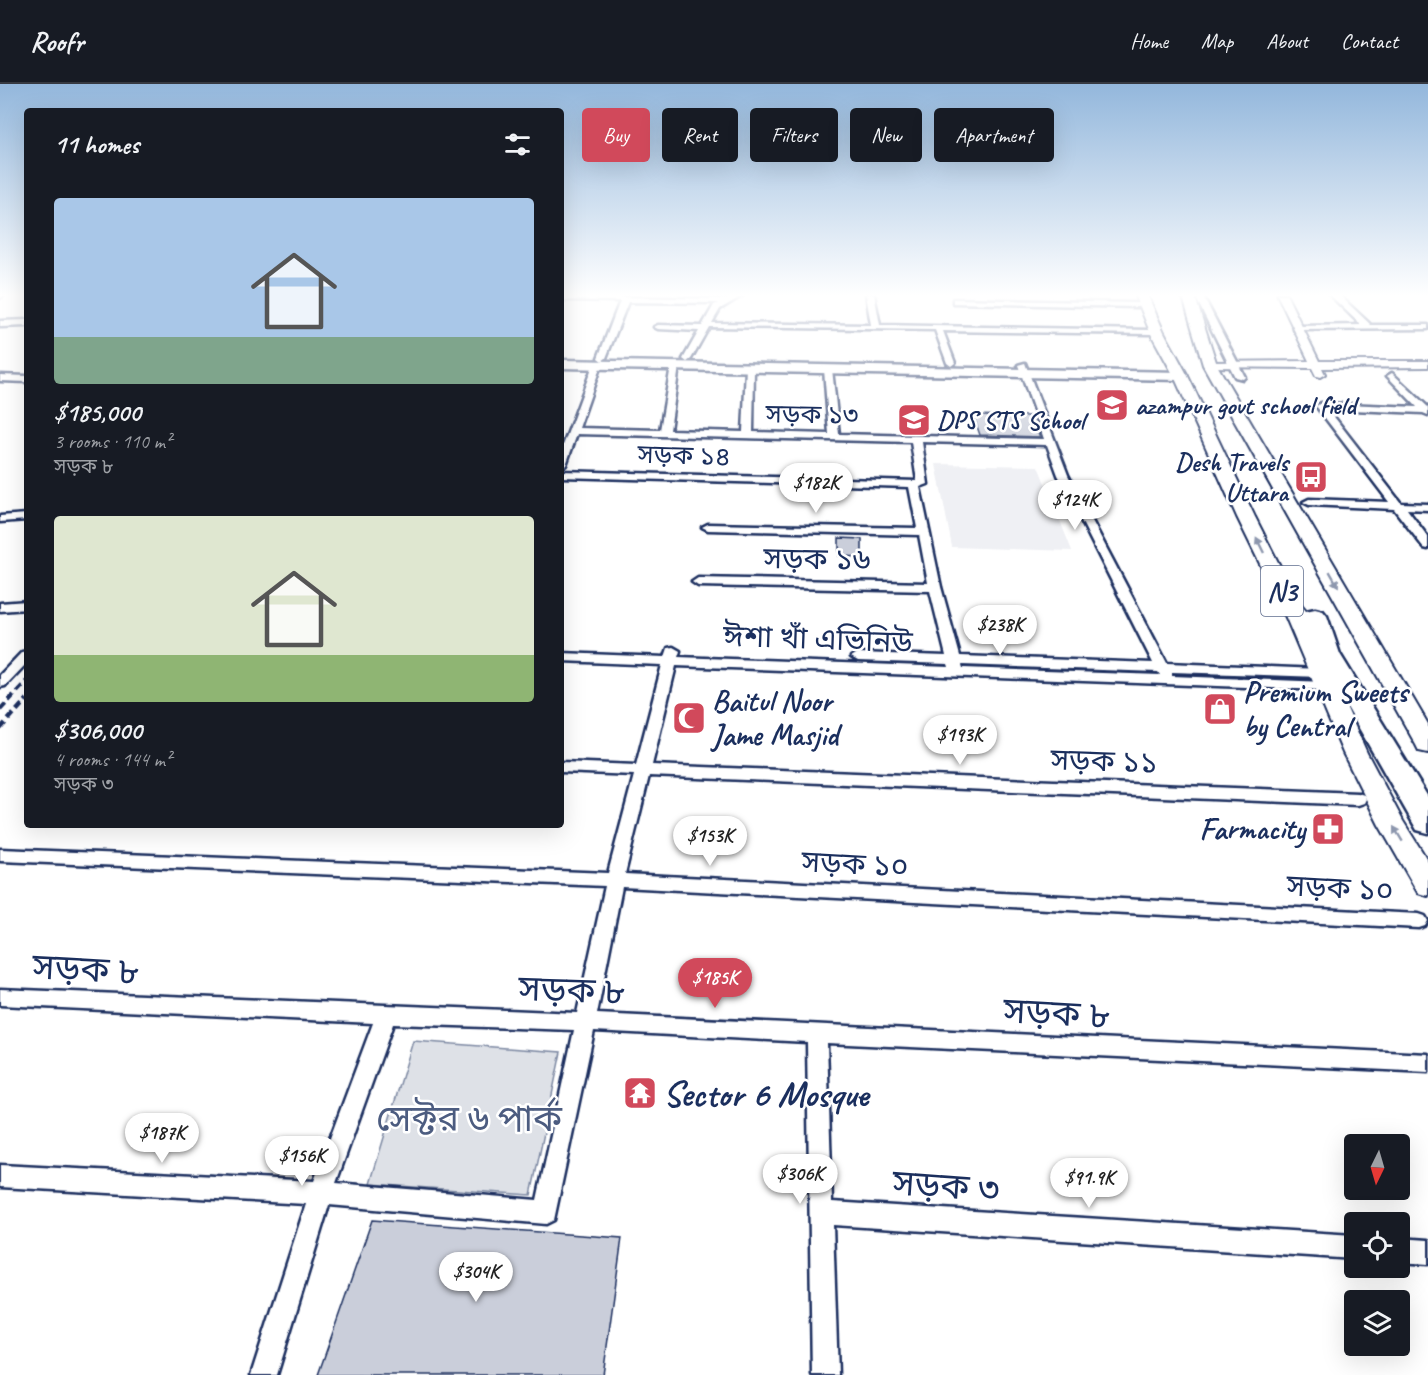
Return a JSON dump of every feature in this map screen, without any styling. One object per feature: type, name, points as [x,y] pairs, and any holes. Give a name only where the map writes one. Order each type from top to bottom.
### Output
[{"type":"highway","name":"N3","points":[[1169,354],[1246,517],[1303,613]]},
{"type":"highway","name":"N3","points":[[1208,354],[1213,371],[1428,745]]},
{"type":"highway","points":[[1303,613],[1366,774],[1392,825],[1428,885]]},
{"type":"highway","points":[[1325,671],[1428,822]]},
{"type":"main road","points":[[564,357],[675,366],[750,368],[1178,371]]},
{"type":"main road","points":[[564,364],[687,359],[951,363],[1023,369]]},
{"type":"street","points":[[564,456],[603,354]]},
{"type":"street","points":[[687,359],[690,354]]},
{"type":"street","points":[[948,354],[951,363]]},
{"type":"street","points":[[948,354],[951,363]]},
{"type":"street","points":[[1228,354],[1240,377]]},
{"type":"street","points":[[1310,354],[1321,376]]},
{"type":"street","points":[[1213,371],[1234,365],[1428,364]]},
{"type":"street","points":[[665,433],[675,366]]},
{"type":"street","points":[[748,435],[750,368]]},
{"type":"street","points":[[828,369],[834,437]]},
{"type":"street","points":[[1023,369],[1063,475],[1165,673]]},
{"type":"street","points":[[1213,371],[1240,377],[1428,375]]},
{"type":"street","points":[[1392,376],[1427,411]]},
{"type":"street","points":[[0,378],[24,379]]},
{"type":"street","points":[[1427,411],[1321,406],[1428,545]]},
{"type":"street","name":"সড়ক ১৩","points":[[573,431],[1049,441]]},
{"type":"street","points":[[915,439],[922,484],[914,484],[934,587],[955,665]]},
{"type":"street","name":"সড়ক ১৪","points":[[564,474],[914,484]]},
{"type":"street","points":[[1309,502],[1428,507]]},
{"type":"street","points":[[0,519],[24,517]]},
{"type":"street","points":[[708,527],[923,532]]},
{"type":"street","name":"সড়ক ১৬","points":[[698,582],[934,587]]},
{"type":"street","points":[[0,607],[24,605]]},
{"type":"street","points":[[0,1176],[321,1193],[546,1212],[615,880],[641,770],[672,656],[564,648]]},
{"type":"street","name":"ঈশা খাঁ এভিনিউ","points":[[564,657],[672,656],[1165,673],[1325,671]]},
{"type":"street","points":[[0,683],[24,658]]},
{"type":"street","name":"সড়ক ১১","points":[[564,767],[1358,799]]},
{"type":"street","name":"সড়ক ১০","points":[[0,855],[615,880],[1419,921]]},
{"type":"street","name":"সড়ক ৮","points":[[0,997],[585,1022],[1428,1063]]},
{"type":"street","points":[[264,1375],[321,1193],[386,1015]]},
{"type":"street","points":[[817,1033],[825,1375]]},
{"type":"street","name":"সড়ক ৩","points":[[821,1213],[1344,1246]]},
{"type":"street","points":[[1410,1251],[1428,1252]]},
{"type":"shaded area","points":[[936,464],[1038,466],[1072,551],[952,547]]},
{"type":"green space","name":"সেক্টর ৬ পার্ক","points":[[413,1041],[561,1052],[531,1195],[370,1184]]},
{"type":"building","points":[[973,415],[1030,416],[1040,437],[980,435]]},
{"type":"building","points":[[839,538],[862,539],[862,557],[839,556]]},
{"type":"building","points":[[372,1220],[622,1238],[603,1375],[318,1375]]},
{"type":"railway","points":[[0,710],[24,684]]},
{"type":"railway","points":[[0,729],[24,702]]},
{"type":"place","name":"azampur govt school field","points":[[1112,405]]},
{"type":"place","name":"DPS STS School","points":[[914,420]]},
{"type":"place","name":"Desh Travels Uttara","points":[[1311,477]]},
{"type":"place","name":"Premium Sweets by Central","points":[[1220,709]]},
{"type":"place","name":"Baitul Noor Jame Masjid","points":[[689,718]]},
{"type":"place","name":"Farmacity","points":[[1328,829]]},
{"type":"place","name":"Sector 6 Mosque","points":[[640,1093]]}]
